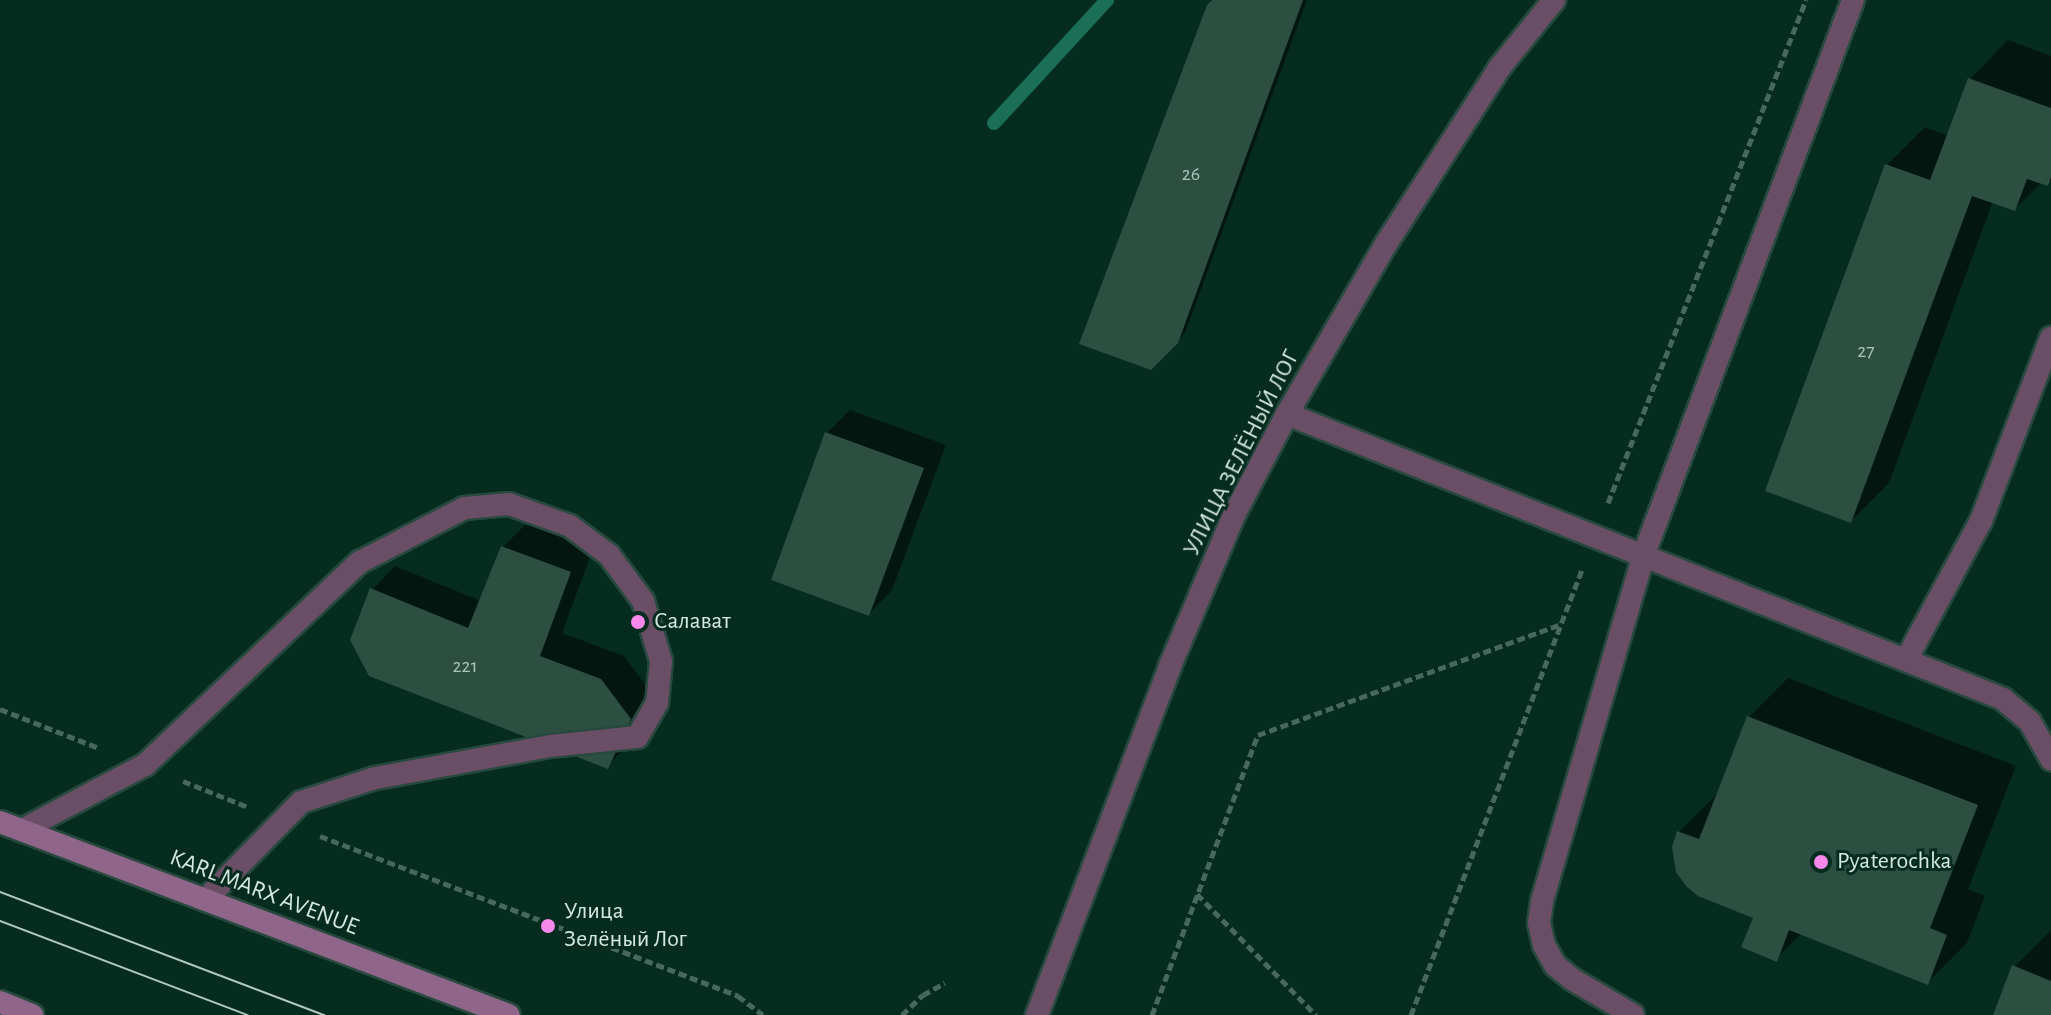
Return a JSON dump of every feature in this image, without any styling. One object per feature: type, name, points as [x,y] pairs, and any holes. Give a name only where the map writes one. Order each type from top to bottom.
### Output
[{"type":"main road","name":"KARL MARX AVENUE","points":[[0,822],[509,1015]]},
{"type":"main road","points":[[0,1002],[33,1015]]},
{"type":"street","name":"УЛИЦА ЗЕЛЁНЫЙ ЛОГ","points":[[1037,1015],[1170,666],[1234,515],[1287,414],[1386,244],[1500,67],[1554,0]]},
{"type":"street","points":[[1633,1015],[1572,979],[1555,965],[1544,945],[1539,923],[1542,901],[1644,554],[1853,0]]},
{"type":"street","points":[[1906,660],[1981,521],[2051,338]]},
{"type":"street","points":[[1287,414],[2003,699],[2030,722],[2051,759]]},
{"type":"street","points":[[22,830],[145,765],[360,562],[464,508],[509,504],[570,526],[609,555],[643,601],[661,661],[657,703],[637,737],[550,746],[375,778],[301,802],[207,898]]},
{"type":"path","points":[[1152,1015],[1258,735],[1561,624]]},
{"type":"path","points":[[281,821],[738,996],[763,1015]]},
{"type":"path","points":[[1197,894],[1316,1015]]},
{"type":"path","points":[[902,1015],[923,995],[945,983]]},
{"type":"building","points":[[1212,0],[1303,0],[1178,343],[1151,370],[1079,344],[1207,5]]},
{"type":"building","points":[[1968,78],[2051,108],[2051,177],[2048,186],[2027,179],[2015,211],[1972,196],[1851,523],[1765,491],[1885,164],[1930,180]]},
{"type":"building","points":[[825,432],[924,468],[869,616],[771,580]]},
{"type":"building","points":[[501,546],[571,572],[540,656],[601,679],[631,719],[608,769],[369,676],[350,640],[370,588],[468,628]]},
{"type":"building","points":[[1747,716],[1978,805],[1930,928],[1947,935],[1928,985],[1789,930],[1777,962],[1741,947],[1753,918],[1698,896],[1676,872],[1672,847],[1677,831],[1699,839]]},
{"type":"building","points":[[2012,965],[2051,981],[2051,1015],[1993,1015]]},
{"type":"waterway","points":[[994,123],[1107,0]]},
{"type":"tram line","points":[[0,892],[324,1015]]},
{"type":"tram line","points":[[0,921],[248,1015]]},
{"type":"place","name":"Салават","points":[[638,622]]},
{"type":"place","name":"Pyaterochka","points":[[1821,862]]},
{"type":"place","name":"Улица Зелёный Лог","points":[[548,926]]}]
